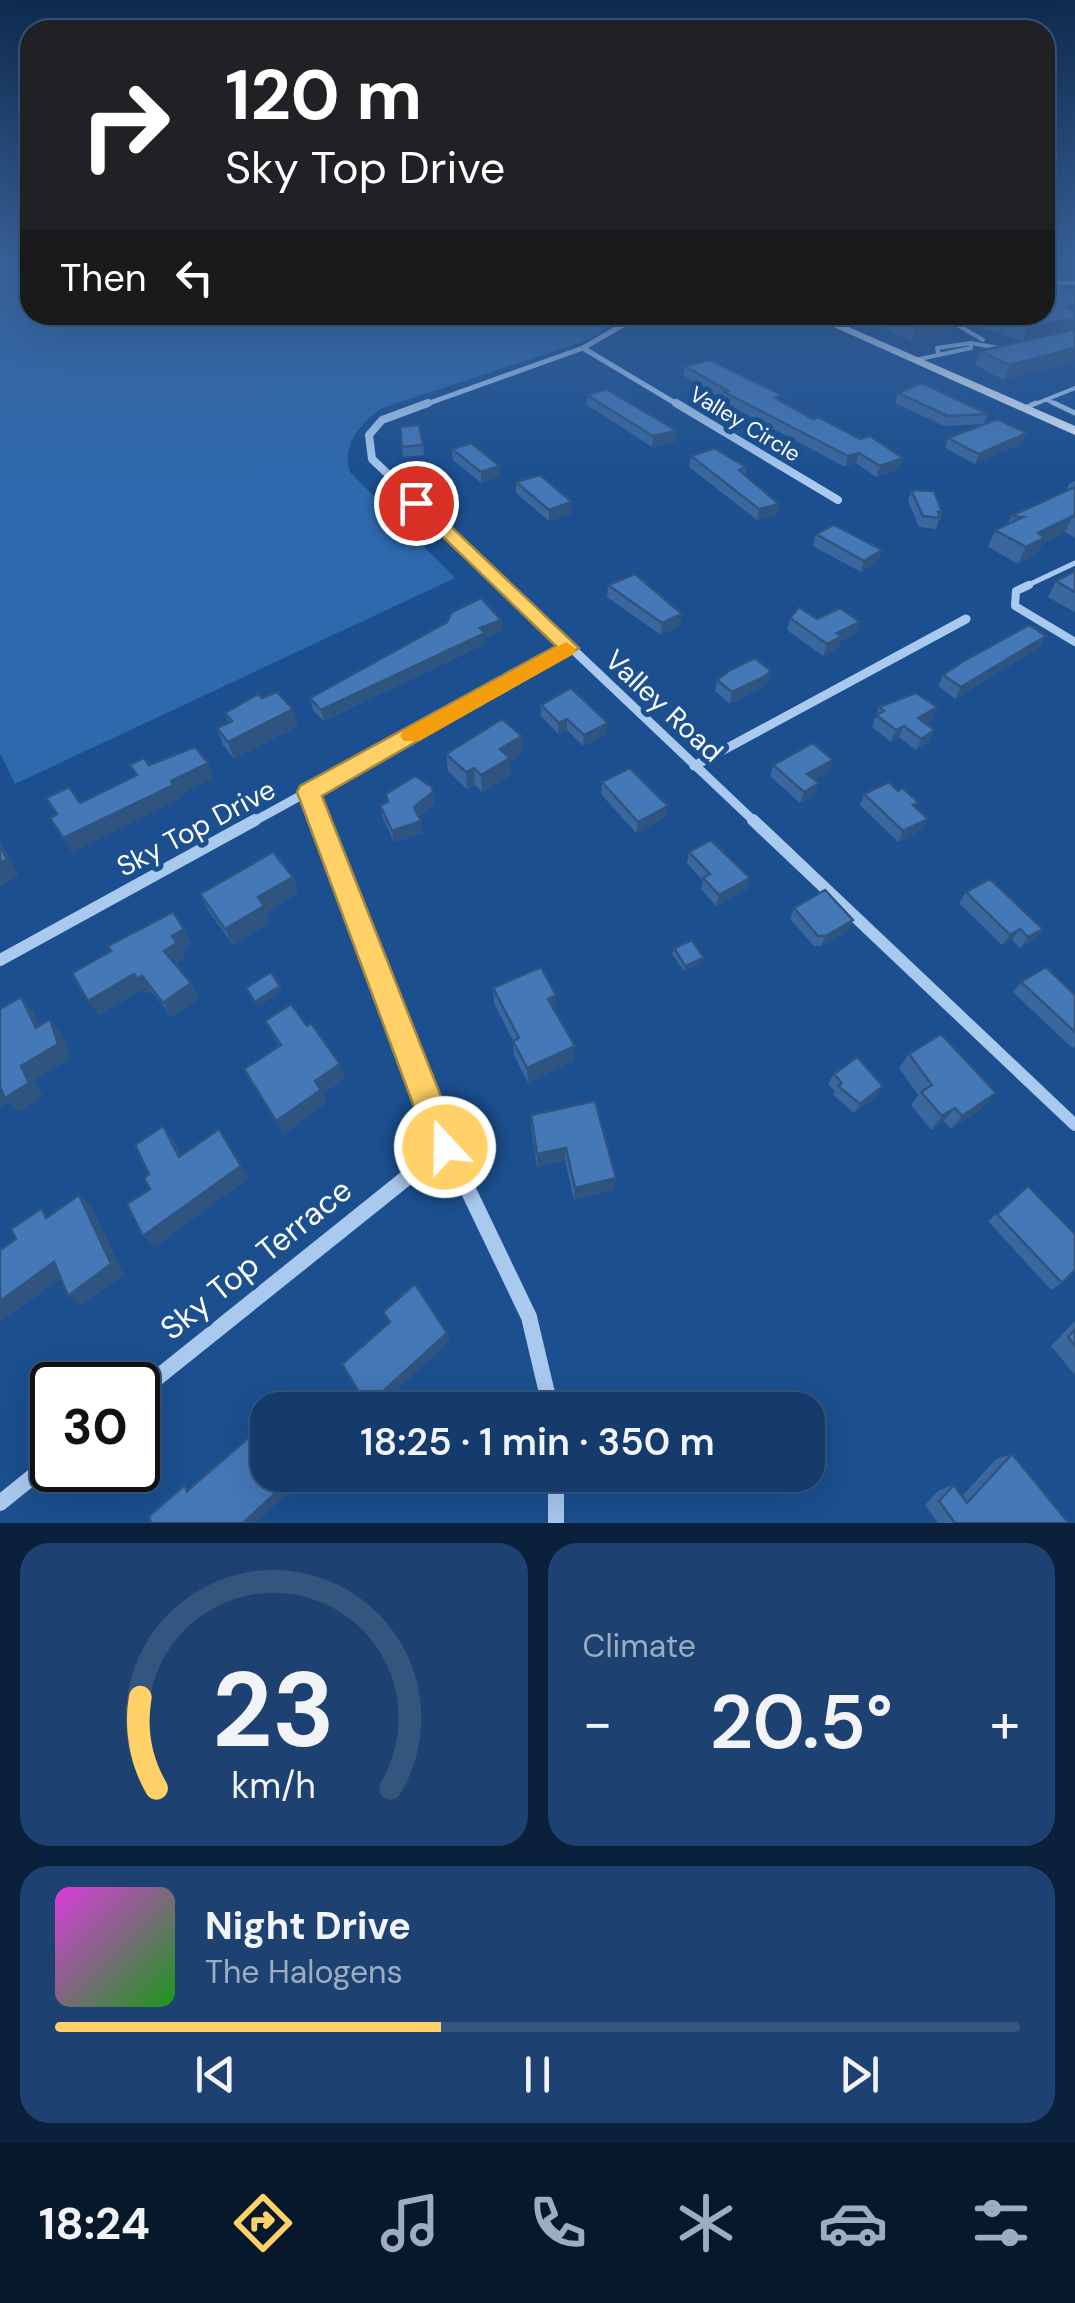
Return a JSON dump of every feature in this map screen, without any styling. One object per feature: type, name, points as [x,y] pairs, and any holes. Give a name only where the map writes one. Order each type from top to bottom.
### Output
[{"type":"main road","points":[[860,336],[1075,430]]},
{"type":"street","name":"Valley Road","points":[[604,336],[583,348],[382,420],[369,436],[372,459],[1075,1125]]},
{"type":"street","name":"Valley Circle","points":[[583,348],[838,500]]},
{"type":"street","points":[[694,766],[966,619]]},
{"type":"street","name":"Sky Top Drive","points":[[0,960],[569,648]]},
{"type":"street","points":[[309,792],[445,1147],[529,1317],[547,1392]]},
{"type":"street","name":"Sky Top Terrace","points":[[160,1374],[445,1147]]},
{"type":"street","points":[[0,1502],[30,1478]]},
{"type":"street","points":[[556,1492],[556,1523]]},
{"type":"lane","points":[[977,336],[1010,349]]},
{"type":"lane","points":[[915,360],[971,348],[971,344],[983,340]]},
{"type":"lane","points":[[1025,408],[1075,388]]},
{"type":"lane","points":[[1047,400],[1075,413]]},
{"type":"lane","points":[[1075,563],[1016,590],[1015,606],[1075,642]]},
{"type":"shaded area","points":[[0,336],[592,336],[382,408],[355,435],[349,452],[350,472],[455,578],[15,784],[0,753]]},
{"type":"building","points":[[1044,336],[1075,336],[1075,348],[1009,365],[980,351]]},
{"type":"building","points":[[710,360],[782,395],[775,398],[813,419],[818,417],[860,439],[870,436],[903,458],[880,466],[859,453],[848,456],[724,392],[728,391],[685,366]]},
{"type":"building","points":[[922,383],[988,414],[948,416],[898,393]]},
{"type":"building","points":[[606,389],[677,431],[653,436],[587,395]]},
{"type":"building","points":[[997,419],[1027,433],[979,454],[948,438]]},
{"type":"building","points":[[419,425],[423,445],[402,447],[400,427]]},
{"type":"building","points":[[471,443],[500,466],[481,472],[452,449]]},
{"type":"building","points":[[714,448],[746,467],[739,470],[779,504],[759,509],[691,456]]},
{"type":"building","points":[[540,475],[572,502],[549,510],[516,482]]},
{"type":"building","points":[[1075,487],[1075,517],[1038,533],[1045,538],[1026,547],[995,530],[1023,517],[1011,516]]},
{"type":"building","points":[[911,490],[934,491],[942,512],[938,512],[940,518],[923,516]]},
{"type":"building","points":[[834,525],[882,550],[864,561],[816,534]]},
{"type":"building","points":[[1075,571],[1075,592],[1056,581]]},
{"type":"building","points":[[635,574],[682,614],[662,623],[608,585]]},
{"type":"building","points":[[481,598],[501,620],[480,628],[485,633],[321,710],[310,698],[447,622],[452,612]]},
{"type":"building","points":[[799,607],[817,619],[840,608],[860,622],[837,633],[842,636],[827,644],[790,618]]},
{"type":"building","points":[[1029,625],[1046,636],[961,687],[943,675],[962,662]]},
{"type":"building","points":[[755,658],[771,671],[764,677],[732,692],[717,680],[730,670]]},
{"type":"building","points":[[571,688],[608,723],[584,735],[567,719],[559,723],[541,705]]},
{"type":"building","points":[[277,692],[293,709],[228,742],[217,728],[232,721],[225,713],[258,694],[262,698]]},
{"type":"building","points":[[916,693],[937,707],[918,718],[935,730],[921,739],[904,726],[896,730],[876,715],[884,711],[879,707]]},
{"type":"building","points":[[502,719],[522,736],[500,749],[510,758],[481,775],[474,768],[466,772],[446,754]]},
{"type":"building","points":[[813,743],[833,760],[807,774],[819,783],[804,792],[773,765]]},
{"type":"building","points":[[195,747],[208,763],[171,781],[174,785],[63,838],[50,818],[57,814],[46,798],[69,787],[80,803],[137,775],[130,765],[144,758],[149,765]]},
{"type":"building","points":[[630,768],[668,806],[638,822],[602,782]]},
{"type":"building","points":[[415,776],[432,787],[433,792],[414,807],[421,821],[392,831],[380,805],[388,802],[386,794]]},
{"type":"building","points":[[889,782],[898,791],[903,788],[919,803],[913,805],[928,819],[903,831],[864,794]]},
{"type":"building","points":[[711,840],[750,878],[719,895],[703,878],[710,874],[689,852]]},
{"type":"building","points":[[273,852],[293,877],[258,897],[264,906],[225,929],[200,894]]},
{"type":"building","points":[[990,879],[1043,929],[1028,937],[1020,929],[1010,935],[966,892]]},
{"type":"building","points":[[825,890],[853,920],[826,936],[818,936],[794,908]]},
{"type":"building","points":[[173,912],[184,929],[172,936],[177,943],[164,951],[191,983],[163,1003],[142,976],[137,979],[134,974],[88,1001],[72,973],[111,951],[108,946]]},
{"type":"building","points":[[692,940],[704,958],[685,966],[674,948]]},
{"type":"building","points":[[541,967],[556,995],[548,999],[575,1046],[527,1068],[513,1041],[519,1038],[493,988]]},
{"type":"building","points":[[1046,967],[1075,995],[1075,1032],[1021,982]]},
{"type":"building","points":[[271,972],[280,986],[255,1002],[246,988]]},
{"type":"building","points":[[21,997],[36,1028],[50,1019],[58,1044],[21,1066],[29,1083],[5,1098],[0,1087],[0,1009]]},
{"type":"building","points":[[291,1004],[307,1026],[311,1023],[340,1064],[315,1081],[321,1090],[276,1121],[244,1069],[281,1045],[265,1021]]},
{"type":"building","points":[[941,1034],[996,1093],[962,1116],[955,1108],[942,1116],[921,1092],[932,1085],[909,1054]]},
{"type":"building","points":[[857,1057],[883,1086],[860,1104],[838,1086],[842,1083],[834,1074]]},
{"type":"building","points":[[595,1101],[616,1178],[575,1188],[566,1148],[537,1154],[531,1115]]},
{"type":"building","points":[[163,1126],[179,1157],[219,1129],[241,1166],[143,1236],[127,1204],[150,1189],[144,1178],[149,1174],[135,1145]]},
{"type":"building","points":[[1028,1186],[1075,1234],[1075,1270],[1062,1283],[997,1214]]},
{"type":"building","points":[[79,1195],[111,1264],[68,1296],[54,1262],[0,1301],[0,1250],[16,1239],[11,1229],[42,1208],[46,1218]]},
{"type":"building","points":[[415,1284],[447,1333],[382,1392],[359,1392],[342,1364],[390,1322],[383,1312]]},
{"type":"building","points":[[250,1437],[250,1492],[277,1492],[243,1523],[151,1523],[149,1516],[185,1485],[187,1491]]},
{"type":"building","points":[[1012,1454],[1066,1523],[955,1523],[939,1501],[954,1485],[967,1503]]},
{"type":"slow traffic","points":[[411,736],[566,649]]},
{"type":"route","points":[[416,503],[569,648],[309,792],[445,1147]]}]
